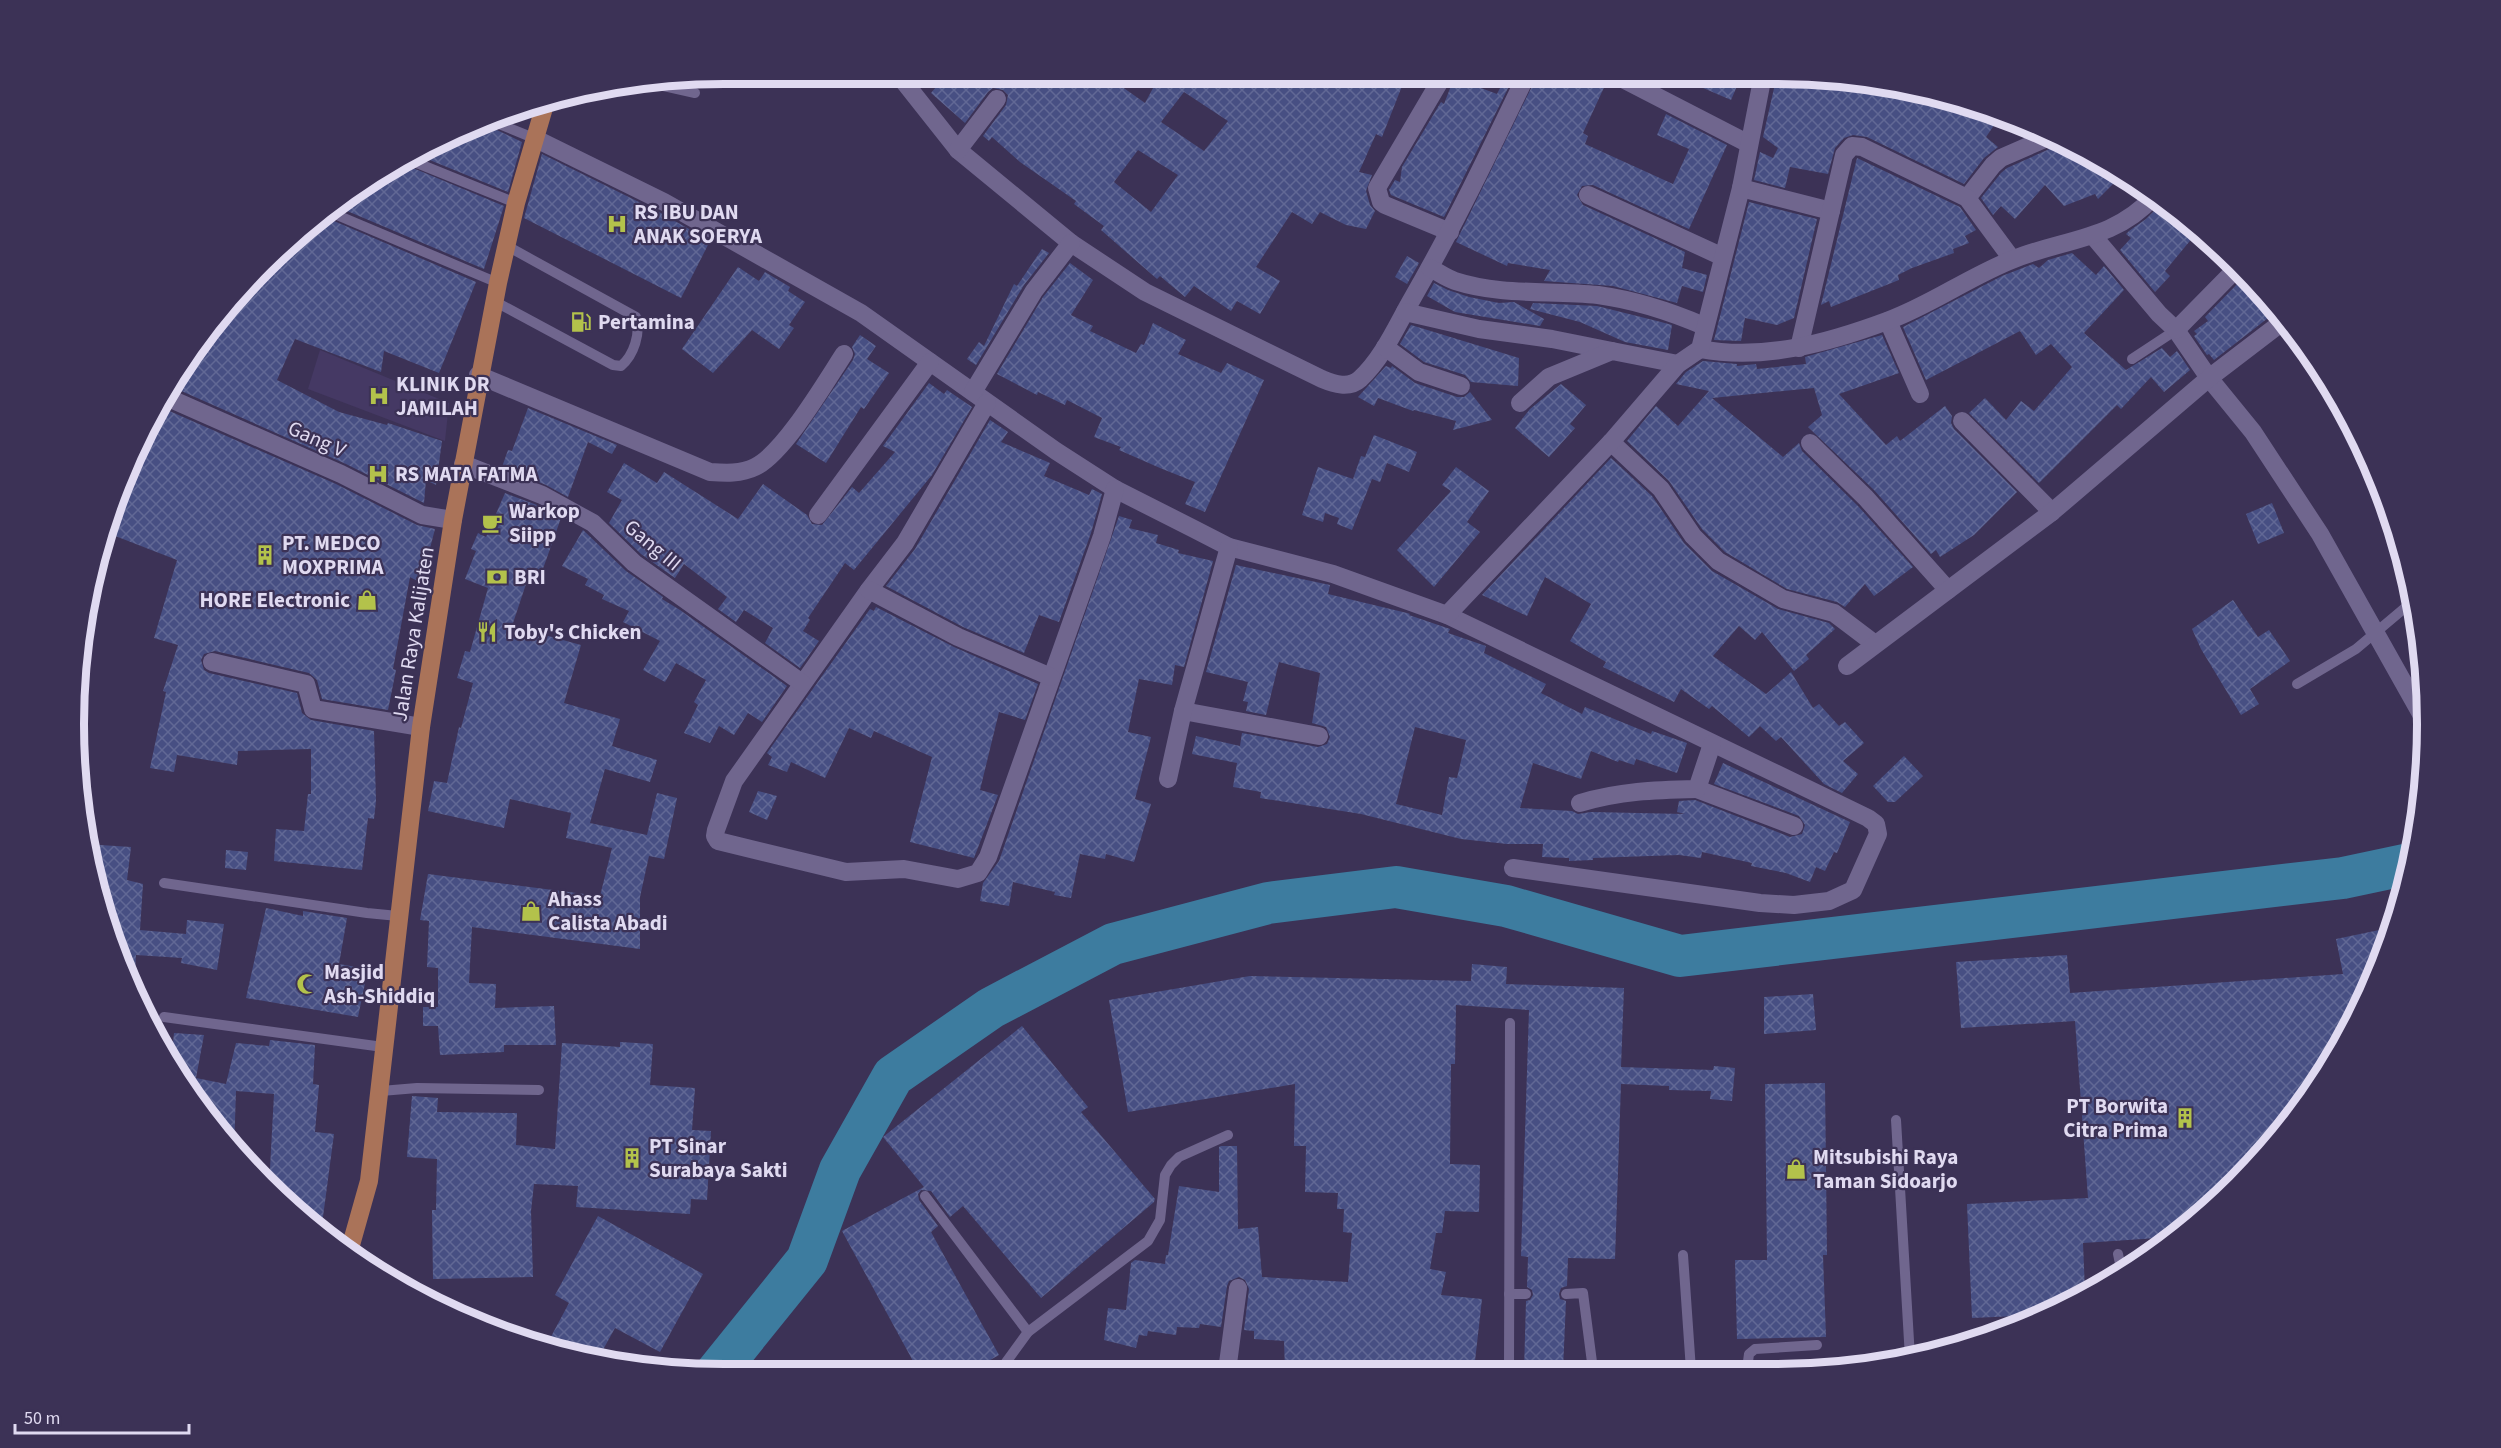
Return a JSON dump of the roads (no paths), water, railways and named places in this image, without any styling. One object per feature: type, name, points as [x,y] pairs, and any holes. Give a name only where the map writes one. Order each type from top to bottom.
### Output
[{"type":"main road","name":"Jalan Raya Kalijaten","points":[[351,1244],[369,1181],[381,1091],[383,1047],[398,916],[422,727],[453,520],[478,375],[496,292],[516,203],[543,111]]},
{"type":"street","points":[[906,84],[958,150],[1069,245],[1145,292],[1335,385],[1346,385],[1359,380],[1385,347],[1450,232],[1523,84]]},
{"type":"street","points":[[1438,84],[1377,188],[1381,202],[1385,205],[1450,232]]},
{"type":"street","points":[[1632,84],[1749,144]]},
{"type":"street","points":[[1447,615],[1611,441],[1673,370],[1700,349],[1741,188],[1761,84]]},
{"type":"street","points":[[958,150],[998,99]]},
{"type":"street","points":[[536,139],[714,228],[861,314],[1115,489],[1229,547],[1333,574],[1447,615],[1868,818],[1876,824],[1878,834],[1853,890],[1828,901],[1794,905],[1760,903],[1513,868]]},
{"type":"street","points":[[1967,198],[2001,158],[2040,141]]},
{"type":"street","points":[[1799,348],[1844,154],[1852,146],[1856,145],[1967,198],[2012,260]]},
{"type":"street","points":[[1741,188],[1831,211]]},
{"type":"street","points":[[1588,195],[1723,257]]},
{"type":"street","points":[[1700,349],[1732,353],[1799,348],[1888,321],[2012,260],[2094,237],[2143,208],[2148,202]]},
{"type":"street","points":[[2094,237],[2174,329],[2209,378],[2253,432],[2314,524],[2417,706]]},
{"type":"street","points":[[1069,245],[1034,291],[904,543],[868,590],[730,788],[716,830],[715,836],[718,841],[846,872],[904,869],[958,879],[978,873],[984,866],[1102,536],[1115,489]]},
{"type":"street","points":[[1430,268],[1455,281],[1483,288],[1595,295],[1628,300],[1667,310],[1704,326]]},
{"type":"street","points":[[2174,329],[2232,273]]},
{"type":"street","points":[[1405,312],[1479,329],[1612,351],[1673,370]]},
{"type":"street","points":[[1888,321],[1920,394]]},
{"type":"street","points":[[1847,666],[2052,512],[2209,378],[2278,325]]},
{"type":"street","points":[[1385,347],[1419,372],[1461,386]]},
{"type":"street","points":[[1520,403],[1549,377],[1612,351]]},
{"type":"street","points":[[478,375],[710,472],[729,474],[755,467],[778,450],[844,354]]},
{"type":"street","points":[[818,515],[930,362]]},
{"type":"street","name":"Gang V","points":[[173,400],[341,474],[422,515],[453,520]]},
{"type":"street","points":[[1962,421],[2052,512]]},
{"type":"street","points":[[1611,441],[1661,489],[1693,536],[1718,561],[1783,598],[1834,613],[1875,644]]},
{"type":"street","points":[[1809,443],[1866,498],[1947,590]]},
{"type":"street","name":"Gang III","points":[[463,464],[542,495],[593,523],[634,563],[802,683]]},
{"type":"street","points":[[1168,779],[1183,711],[1229,547]]},
{"type":"street","points":[[868,590],[958,637],[1051,677]]},
{"type":"street","points":[[212,662],[306,684],[313,709],[422,727]]},
{"type":"street","points":[[1183,711],[1319,736]]},
{"type":"street","points":[[1696,789],[1712,744]]},
{"type":"street","points":[[1580,803],[1630,791],[1696,789],[1794,826]]},
{"type":"street","points":[[1228,1364],[1238,1288]]},
{"type":"lane","points":[[666,87],[695,93]]},
{"type":"lane","points":[[501,125],[536,139]]},
{"type":"lane","points":[[417,163],[516,203]]},
{"type":"lane","points":[[335,215],[496,292],[614,365],[621,366],[628,360],[639,329],[636,317],[507,246]]},
{"type":"lane","points":[[2132,359],[2174,329]]},
{"type":"lane","points":[[2297,684],[2356,649],[2406,606]]},
{"type":"lane","points":[[164,883],[367,914],[398,916]]},
{"type":"lane","points":[[164,1017],[383,1047]]},
{"type":"lane","points":[[1509,1364],[1510,1023]]},
{"type":"lane","points":[[381,1091],[417,1088],[539,1090]]},
{"type":"lane","points":[[1896,1120],[1910,1350]]},
{"type":"lane","points":[[1005,1364],[1028,1332],[1148,1241],[1160,1220],[1165,1175],[1171,1165],[1179,1157],[1228,1135]]},
{"type":"lane","points":[[925,1196],[1028,1332]]},
{"type":"lane","points":[[2118,1254],[2120,1264]]},
{"type":"lane","points":[[1683,1255],[1691,1364]]},
{"type":"lane","points":[[1566,1294],[1583,1293],[1592,1364]]},
{"type":"lane","points":[[1509,1294],[1526,1294]]},
{"type":"lane","points":[[1748,1364],[1749,1354],[1755,1349],[1816,1345]]},
{"type":"waterway","points":[[723,1364],[807,1260],[840,1170],[893,1076],[991,1008],[1113,944],[1268,903],[1396,887],[1506,906],[1680,956],[2343,878],[2401,866]]},
{"type":"place","name":"RS IBU DAN ANAK SOERYA","points":[[617,224]]},
{"type":"place","name":"Pertamina","points":[[581,322]]},
{"type":"place","name":"KLINIK DR JAMILAH","points":[[379,396]]},
{"type":"place","name":"RS MATA FATMA","points":[[378,474]]},
{"type":"place","name":"Warkop Siipp","points":[[492,523]]},
{"type":"place","name":"PT. MEDCO MOXPRIMA","points":[[265,555]]},
{"type":"place","name":"BRI","points":[[497,577]]},
{"type":"place","name":"HORE Electronic","points":[[367,600]]},
{"type":"place","name":"Toby's Chicken","points":[[487,632]]},
{"type":"place","name":"Ahass Calista Abadi","points":[[531,911]]},
{"type":"place","name":"Masjid Ash-Shiddiq","points":[[307,984]]},
{"type":"place","name":"PT Borwita Citra Prima","points":[[2185,1118]]},
{"type":"place","name":"PT Sinar Surabaya Sakti","points":[[632,1158]]},
{"type":"place","name":"Mitsubishi Raya Taman Sidoarjo","points":[[1796,1169]]}]
